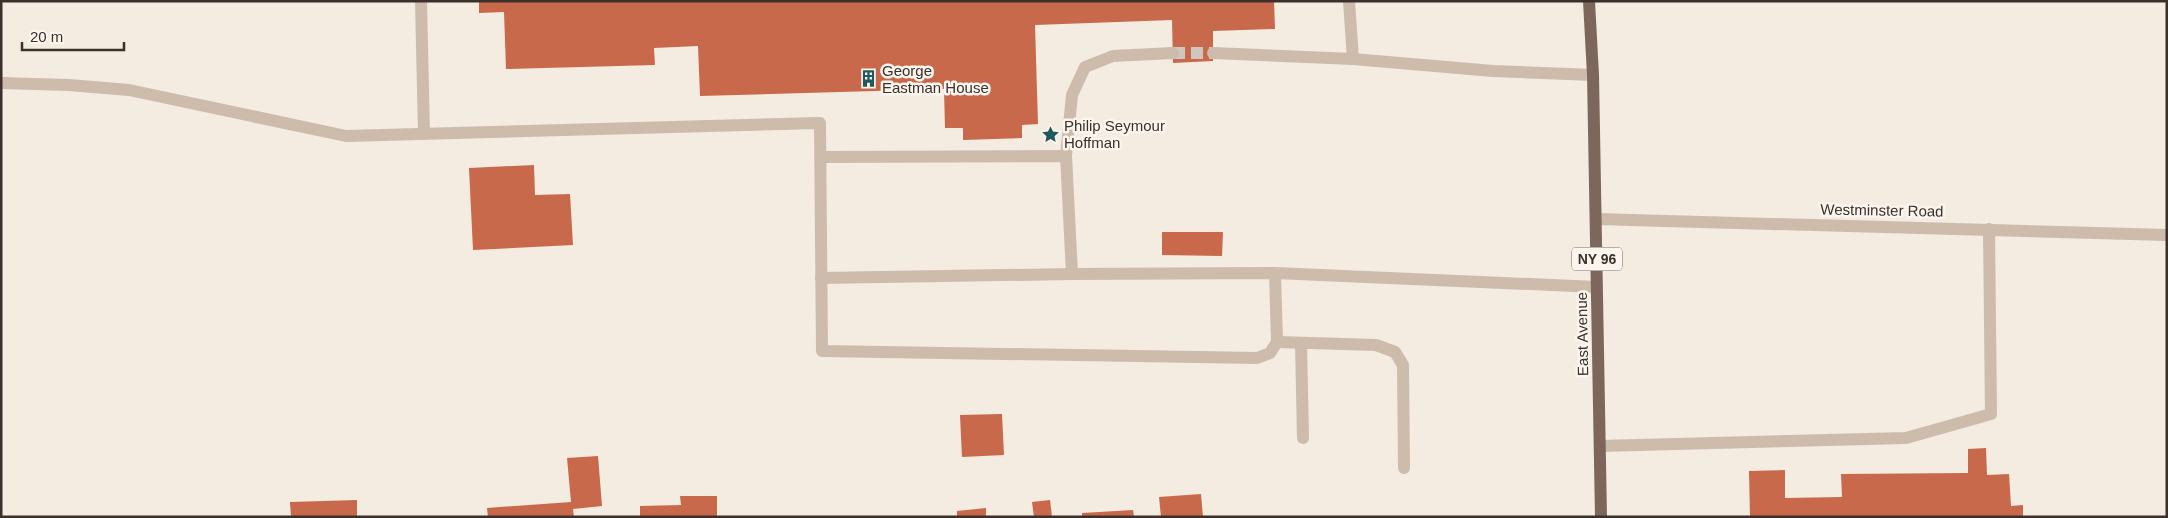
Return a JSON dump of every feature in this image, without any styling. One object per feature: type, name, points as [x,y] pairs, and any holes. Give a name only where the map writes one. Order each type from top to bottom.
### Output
[{"type":"main road","name":"East Avenue","points":[[1589,1],[1593,75],[1598,287],[1601,517]]},
{"type":"street","points":[[421,1],[424,134]]},
{"type":"street","points":[[1349,1],[1353,59]]},
{"type":"street","points":[[1072,274],[1066,156],[1072,95],[1085,68],[1113,56],[1173,53]]},
{"type":"street","points":[[1213,53],[1353,59],[1492,71],[1593,75]]},
{"type":"street","points":[[1,83],[69,85],[129,90],[346,136],[820,123],[822,351],[1257,358],[1270,353],[1278,342],[1275,273]]},
{"type":"street","points":[[820,157],[1066,156]]},
{"type":"street","name":"Westminster Road","points":[[1596,219],[2167,235]]},
{"type":"street","points":[[1600,446],[1906,438],[1991,414],[1988,229]]},
{"type":"street","points":[[821,278],[1275,273],[1598,287]]},
{"type":"street","points":[[1278,342],[1376,345],[1395,352],[1402,365],[1404,468]]},
{"type":"street","points":[[1301,343],[1303,438]]},
{"type":"building","name":"George Eastman House","points":[[479,1],[1274,1],[1275,29],[1213,31],[1213,61],[1173,63],[1172,20],[1035,25],[1038,124],[1022,125],[1022,138],[963,140],[963,128],[945,128],[944,89],[700,96],[698,46],[654,48],[655,65],[506,69],[504,12],[479,13]]},
{"type":"building","points":[[534,165],[535,195],[570,194],[573,245],[473,250],[469,168]]},
{"type":"building","points":[[1162,232],[1223,232],[1222,256],[1162,255]]},
{"type":"building","points":[[1002,414],[1004,455],[962,457],[960,415]]},
{"type":"building","points":[[1986,448],[1987,475],[2009,474],[2011,506],[2023,505],[2023,517],[1750,517],[1749,471],[1785,470],[1785,498],[1842,497],[1841,474],[1968,473],[1968,449]]},
{"type":"building","points":[[598,456],[602,506],[573,509],[574,517],[488,517],[487,508],[571,502],[567,458]]},
{"type":"building","points":[[1201,494],[1203,517],[1161,517],[1159,497]]},
{"type":"building","points":[[680,496],[717,496],[717,517],[640,517],[640,506],[681,505]]},
{"type":"building","points":[[357,500],[357,517],[291,517],[290,502]]},
{"type":"building","points":[[1050,500],[1052,517],[1034,517],[1032,502]]},
{"type":"building","points":[[986,508],[986,517],[957,517],[957,511]]},
{"type":"building","points":[[1133,510],[1134,517],[1082,517],[1082,513]]},
{"type":"tunnel","points":[[1173,53],[1213,53]]},
{"type":"place","name":"George Eastman House","points":[[868,79]]},
{"type":"place","name":"Philip Seymour Hoffman","points":[[1050,134]]}]
